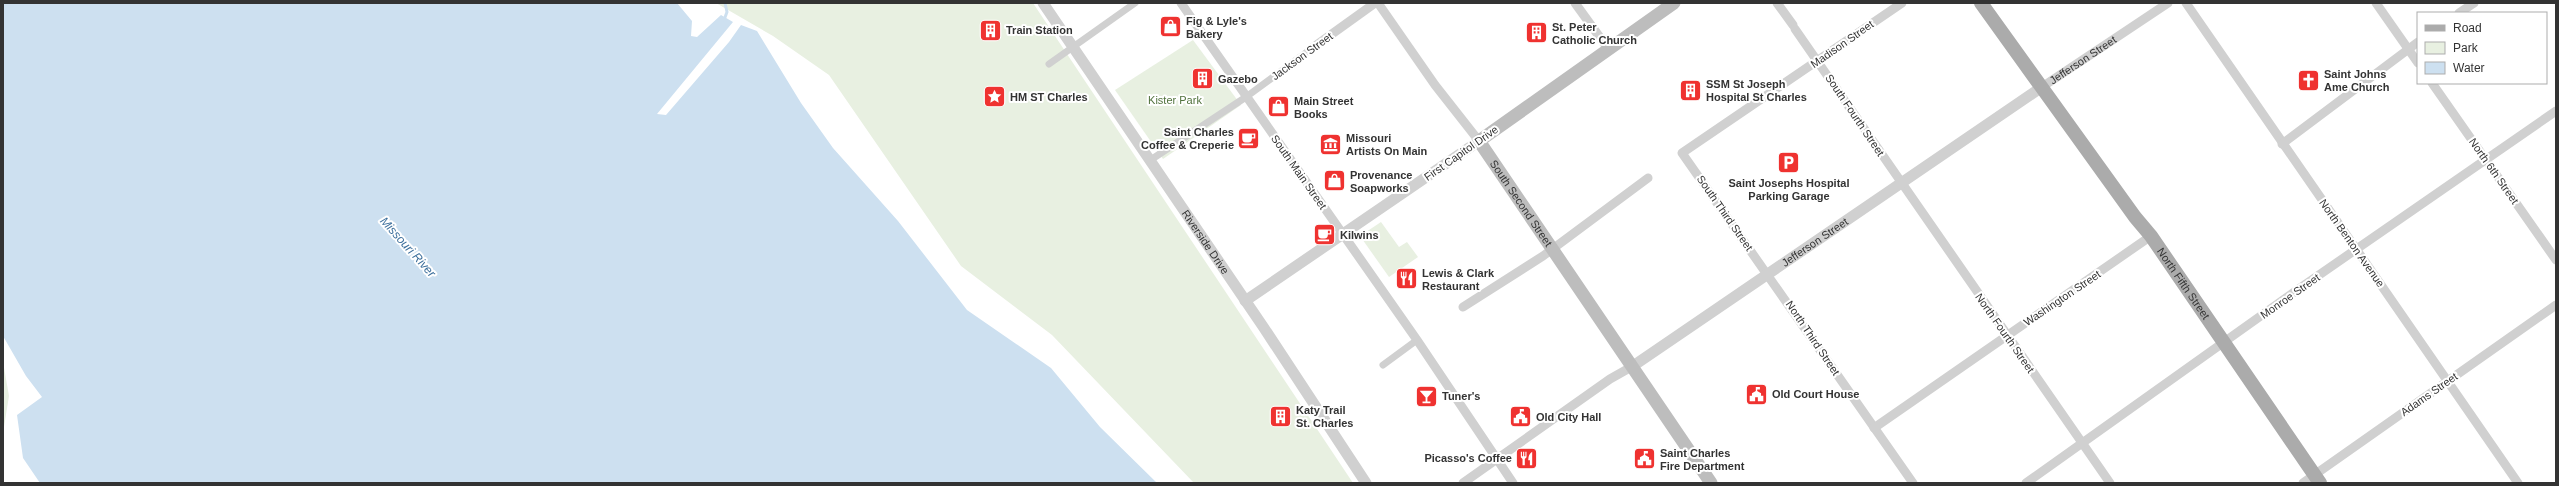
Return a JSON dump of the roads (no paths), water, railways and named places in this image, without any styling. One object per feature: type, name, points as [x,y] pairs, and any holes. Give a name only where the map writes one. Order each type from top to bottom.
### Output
[{"type":"main road","name":"First Capitol Drive","points":[[1478,141],[1674,3]]},
{"type":"main road","name":"North Fifth Street","points":[[1981,3],[2135,217],[2151,236],[2225,342],[2317,479]]},
{"type":"main road","name":"South Second Street","points":[[1478,141],[1633,366],[1711,483]]},
{"type":"street","name":"Riverside Drive","points":[[1042,3],[1245,301],[1366,483]]},
{"type":"street","points":[[1049,64],[1135,3]]},
{"type":"street","name":"South Main Street","points":[[1180,3],[1417,340],[1513,483]]},
{"type":"street","name":"Jackson Street","points":[[1149,161],[1246,97],[1310,49],[1377,3]]},
{"type":"street","name":"South Second Street","points":[[1377,3],[1478,141]]},
{"type":"street","points":[[1575,3],[1609,50]]},
{"type":"street","name":"South Fourth Street","points":[[1777,3],[1900,182]]},
{"type":"street","name":"Madison Street","points":[[1682,153],[1902,3]]},
{"type":"street","name":"Jefferson Street","points":[[1463,483],[1610,379],[1633,366],[1900,182],[2168,3]]},
{"type":"street","name":"North Benton Avenue","points":[[2186,3],[2282,144],[2518,483]]},
{"type":"street","points":[[2376,3],[2417,62]]},
{"type":"street","points":[[2460,12],[2474,3]]},
{"type":"street","points":[[2282,144],[2417,43]]},
{"type":"street","name":"North 6th Street","points":[[2433,84],[2556,260]]},
{"type":"street","name":"Monroe Street","points":[[2026,483],[2556,111]]},
{"type":"street","name":"First Capitol Drive","points":[[1245,301],[1478,141]]},
{"type":"street","name":"South Third Street","points":[[1682,153],[1767,273]]},
{"type":"street","points":[[1463,307],[1551,249],[1648,178]]},
{"type":"street","name":"North Fourth Street","points":[[1900,182],[2110,483]]},
{"type":"street","name":"Washington Street","points":[[1874,428],[2151,236]]},
{"type":"street","name":"North Third Street","points":[[1767,273],[1913,483]]},
{"type":"street","name":"Adams Street","points":[[2302,483],[2317,479],[2448,381],[2556,305]]},
{"type":"street","points":[[1383,365],[1417,340]]},
{"type":"water","name":"Missouri River","points":[[3,3],[677,3],[692,21],[691,36],[697,37],[721,15],[733,22],[657,114],[666,115],[729,42],[741,25],[757,31],[801,103],[833,148],[898,221],[967,310],[1051,368],[1100,427],[1157,483],[40,483],[23,458],[17,415],[42,397],[26,376],[3,336]]},
{"type":"waterway","points":[[724,20],[727,12],[725,3]]},
{"type":"place","name":"Fig & Lyle's Bakery","points":[[1170,27]]},
{"type":"place","name":"Train Station","points":[[990,30]]},
{"type":"place","name":"St. Peter Catholic Church","points":[[1536,33]]},
{"type":"place","name":"Gazebo","points":[[1203,79]]},
{"type":"place","name":"Saint Johns Ame Church","points":[[2308,80]]},
{"type":"place","name":"SSM St Joseph Hospital St Charles","points":[[1690,90]]},
{"type":"place","name":"HM ST Charles","points":[[994,97]]},
{"type":"place","name":"Main Street Books","points":[[1279,107]]},
{"type":"place","name":"Saint Charles Coffee & Creperie","points":[[1249,138]]},
{"type":"place","name":"Missouri Artists On Main","points":[[1330,144]]},
{"type":"place","name":"Saint Josephs Hospital Parking Garage","points":[[1789,163]]},
{"type":"place","name":"Provenance Soapworks","points":[[1335,181]]},
{"type":"place","name":"Kilwins","points":[[1325,235]]},
{"type":"place","name":"Lewis & Clark Restaurant","points":[[1407,279]]},
{"type":"place","name":"Old Court House","points":[[1757,394]]},
{"type":"place","name":"Tuner's","points":[[1427,396]]},
{"type":"place","name":"Katy Trail St. Charles","points":[[1281,416]]},
{"type":"place","name":"Old City Hall","points":[[1521,417]]},
{"type":"place","name":"Picasso's Coffee","points":[[1527,458]]},
{"type":"place","name":"Saint Charles Fire Department","points":[[1644,459]]},
{"type":"park label","name":"Kister Park","points":[[1175,100]]}]
